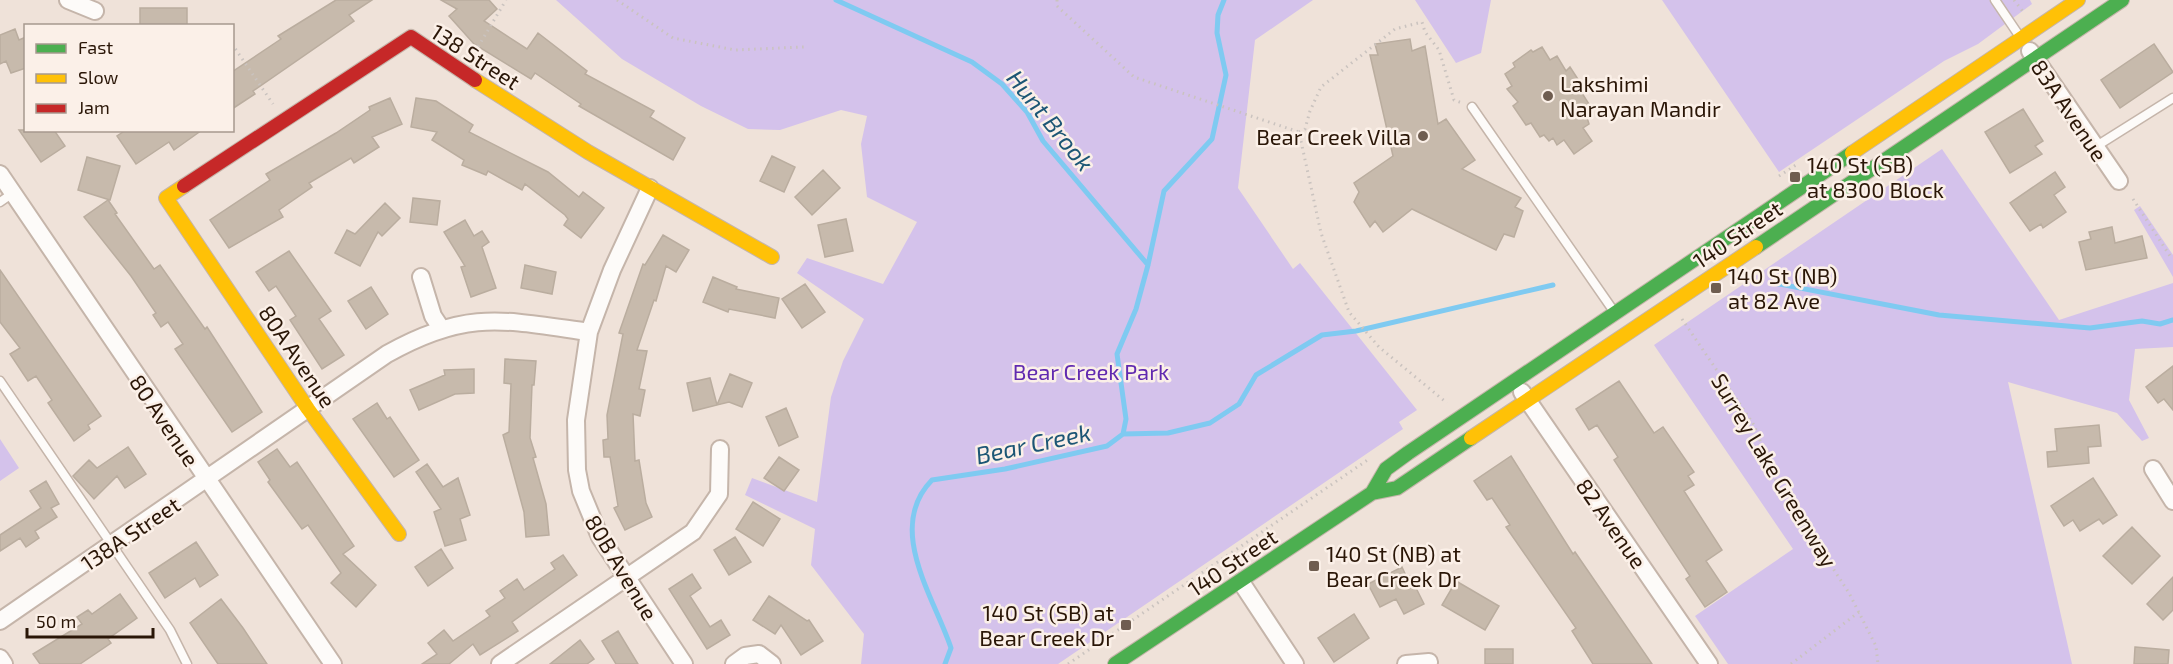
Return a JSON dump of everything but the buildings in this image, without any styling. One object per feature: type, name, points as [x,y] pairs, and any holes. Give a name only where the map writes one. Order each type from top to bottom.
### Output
[{"type":"main road","name":"140 Street","points":[[1372,493],[1386,469],[2078,0]]},
{"type":"main road","name":"140 Street","points":[[1115,664],[1372,493],[1397,488],[1528,402],[2122,0]]},
{"type":"main road","name":"138 Street","points":[[166,198],[411,38],[462,74],[650,188],[772,257]]},
{"type":"main road","name":"80A Avenue","points":[[166,198],[308,409],[399,534]]},
{"type":"street","points":[[68,0],[95,10]]},
{"type":"street","name":"83A Avenue","points":[[2021,38],[2119,182]]},
{"type":"street","name":"80 Avenue","points":[[0,174],[6,198],[333,664]]},
{"type":"street","name":"80B Avenue","points":[[650,188],[612,270],[589,332],[576,420],[577,470],[589,513],[625,578],[684,664]]},
{"type":"street","points":[[420,277],[433,316],[441,328]]},
{"type":"street","name":"138A Street","points":[[0,621],[387,354],[441,328],[484,320],[512,320],[589,332]]},
{"type":"street","name":"82 Avenue","points":[[1514,382],[1709,664]]},
{"type":"street","points":[[500,664],[693,532],[719,494],[720,449]]},
{"type":"street","points":[[2153,469],[2173,501]]},
{"type":"street","points":[[1241,582],[1295,664]]},
{"type":"street","points":[[734,664],[745,656],[759,654],[772,664]]},
{"type":"street","points":[[0,658],[4,664]]},
{"type":"street","points":[[1407,664],[1429,662]]},
{"type":"lane","points":[[1995,0],[2021,38]]},
{"type":"lane","points":[[2095,147],[2173,98]]},
{"type":"lane","points":[[1472,107],[1616,313]]},
{"type":"lane","points":[[0,381],[170,630],[187,664]]},
{"type":"path","points":[[471,58],[506,0]]},
{"type":"path","points":[[617,0],[673,38],[735,50],[804,47]]},
{"type":"path","points":[[1057,0],[1058,6],[1134,77],[1299,132],[1305,129],[1321,87],[1395,29],[1422,22],[1425,32],[1439,50],[1454,100],[1472,107]]},
{"type":"path","points":[[2014,0],[2025,15]]},
{"type":"path","points":[[234,47],[275,107]]},
{"type":"path","points":[[1299,132],[1321,233],[1349,312],[1379,347],[1448,403]]},
{"type":"path","points":[[2133,199],[2170,256]]},
{"type":"path","name":"Surrey Lake Greenway","points":[[1678,313],[1754,425],[1775,479],[1859,612],[1876,646],[1878,664]]},
{"type":"path","points":[[1791,664],[1859,612]]},
{"type":"green space","name":"Bear Creek Park","points":[[556,0],[1313,0],[1255,40],[1238,188],[1293,269],[1300,263],[1417,410],[1399,422],[1403,429],[1058,664],[861,664],[864,634],[811,565],[815,529],[745,495],[752,478],[817,502],[831,397],[843,361],[864,319],[797,273],[807,258],[883,284],[917,222],[867,197],[861,144],[867,116],[841,110],[780,130],[748,129],[701,106],[622,59]]},
{"type":"green space","points":[[1415,0],[1491,0],[1481,53],[1456,63]]},
{"type":"green space","points":[[1662,0],[2030,0],[2032,4],[1978,44],[1944,61],[1779,172]]},
{"type":"green space","points":[[1942,149],[2059,320],[2173,283],[2173,347],[2135,349],[2129,400],[2149,438],[2142,441],[2117,413],[2008,382],[2072,664],[1728,664],[1695,616],[1793,549],[1654,345]]},
{"type":"green space","points":[[2140,206],[2173,255],[2173,277],[2134,210]]},
{"type":"green space","points":[[0,439],[19,468],[0,481]]},
{"type":"waterway","name":"Hunt Brook","points":[[836,0],[972,62],[1002,84],[1027,112],[1043,141],[1148,265]]},
{"type":"waterway","name":"Bear Creek","points":[[945,664],[951,648],[925,585],[913,541],[913,519],[919,499],[932,480],[1005,469],[1107,446],[1123,434],[1126,419],[1117,354],[1136,309],[1164,191],[1212,139],[1226,75],[1217,33],[1218,15],[1224,0]]},
{"type":"waterway","points":[[1774,283],[1939,315],[2090,328],[2142,321],[2160,324],[2173,320]]},
{"type":"waterway","points":[[1123,434],[1168,433],[1210,423],[1239,404],[1256,375],[1322,335],[1356,331],[1553,285]]},
{"type":"traffic: fast","points":[[1756,247],[2122,0]]},
{"type":"traffic: fast","points":[[1372,493],[1386,469],[1408,453],[1852,153]]},
{"type":"traffic: fast","points":[[1115,664],[1372,493],[1397,488],[1471,438]]},
{"type":"traffic: slow","points":[[1852,153],[2078,0]]},
{"type":"traffic: slow","points":[[475,80],[588,152],[772,257]]},
{"type":"traffic: slow","points":[[184,186],[166,198],[308,409],[399,534]]},
{"type":"traffic: slow","points":[[1471,438],[1756,247]]},
{"type":"traffic: jam","points":[[184,186],[411,37],[475,80]]},
{"type":"place","name":"Lakshimi Narayan Mandir","points":[[1548,96]]},
{"type":"place","name":"Bear Creek Villa","points":[[1423,136]]},
{"type":"place","name":"140 St (SB) at 8300 Block","points":[[1795,177]]},
{"type":"place","name":"140 St (NB) at 82 Ave","points":[[1716,288]]},
{"type":"place","name":"140 St (NB) at Bear Creek Dr","points":[[1314,566]]},
{"type":"place","name":"140 St (SB) at Bear Creek Dr","points":[[1126,625]]}]
